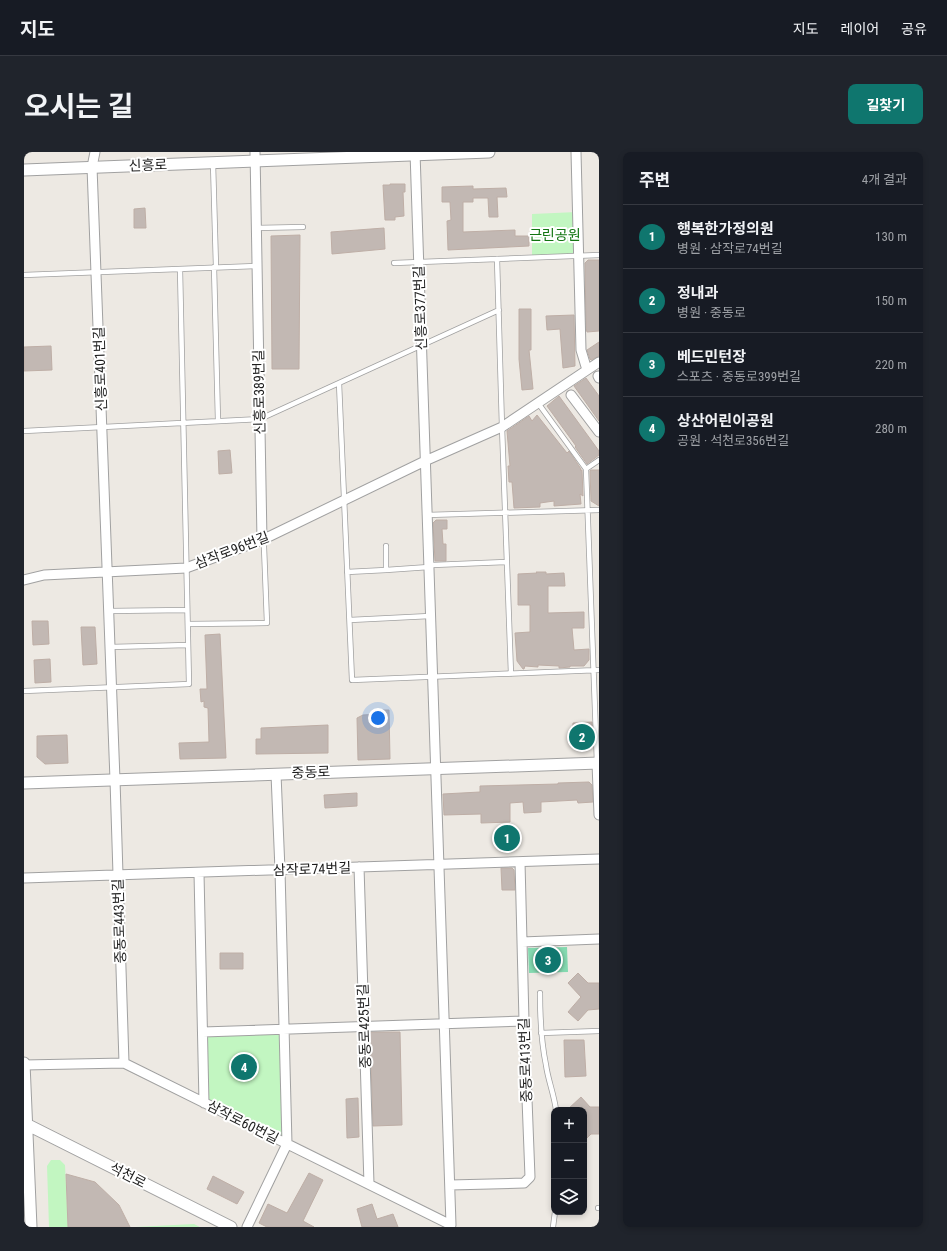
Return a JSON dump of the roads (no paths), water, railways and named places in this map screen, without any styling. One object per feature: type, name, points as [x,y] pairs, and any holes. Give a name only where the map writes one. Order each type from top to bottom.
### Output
[{"type":"street","name":"신흥로401번길","points":[[95,152],[92,167],[112,688]]},
{"type":"street","name":"신흥로","points":[[24,170],[213,163],[255,156],[489,152]]},
{"type":"street","points":[[576,152],[581,350],[587,370]]},
{"type":"street","name":"신흥로377번길","points":[[415,153],[451,1226]]},
{"type":"street","name":"신흥로389번길","points":[[255,156],[262,540]]},
{"type":"street","name":"삼작로96번길","points":[[24,580],[44,575],[186,568],[262,540],[425,461],[502,427],[599,362]]},
{"type":"street","points":[[571,394],[599,432]]},
{"type":"street","name":"중동로443번길","points":[[112,688],[124,1063]]},
{"type":"street","points":[[598,763],[599,815]]},
{"type":"street","name":"중동로","points":[[24,783],[598,763]]},
{"type":"street","points":[[247,1227],[287,1144],[276,774]]},
{"type":"street","name":"삼작로74번길","points":[[24,878],[599,859]]},
{"type":"street","name":"중동로413번길","points":[[450,1185],[524,1183],[530,1177],[520,862]]},
{"type":"street","name":"중동로425번길","points":[[359,867],[369,1184]]},
{"type":"street","points":[[199,872],[204,1102]]},
{"type":"street","points":[[522,942],[599,939]]},
{"type":"street","points":[[203,1032],[524,1021]]},
{"type":"street","name":"삼작로60번길","points":[[24,1064],[124,1063],[451,1226]]},
{"type":"street","points":[[24,1064],[25,1124],[31,1227]]},
{"type":"street","name":"석천로","points":[[25,1124],[231,1227]]},
{"type":"lane","points":[[213,163],[218,421]]},
{"type":"lane","points":[[256,228],[303,227]]},
{"type":"lane","points":[[394,263],[599,255]]},
{"type":"lane","points":[[497,259],[506,562],[511,674]]},
{"type":"lane","points":[[24,275],[257,266]]},
{"type":"lane","points":[[24,691],[189,684],[180,268]]},
{"type":"lane","points":[[24,431],[260,419],[499,310]]},
{"type":"lane","points":[[339,383],[352,680],[599,670]]},
{"type":"lane","points":[[538,403],[586,469],[593,670],[598,763]]},
{"type":"lane","points":[[586,469],[599,460]]},
{"type":"lane","points":[[427,515],[599,510]]},
{"type":"lane","name":"신흥로389번길","points":[[188,624],[267,623],[264,547],[262,540]]},
{"type":"lane","points":[[386,546],[386,570]]},
{"type":"lane","points":[[347,572],[429,567],[433,565],[506,562]]},
{"type":"lane","points":[[109,611],[187,610]]},
{"type":"lane","points":[[350,620],[430,616]]},
{"type":"lane","points":[[110,648],[188,645]]},
{"type":"lane","points":[[540,993],[541,1033],[546,1066],[556,1107]]},
{"type":"lane","points":[[541,1033],[599,1031]]},
{"type":"lane","points":[[552,1227],[554,1215]]},
{"type":"place","name":"정내과","points":[[582,737]]},
{"type":"place","name":"행복한가정의원","points":[[507,838]]},
{"type":"place","name":"베드민턴장","points":[[548,960]]},
{"type":"place","name":"상산어린이공원","points":[[244,1067]]},
{"type":"park label","name":"근린공원","points":[[555,235]]}]
